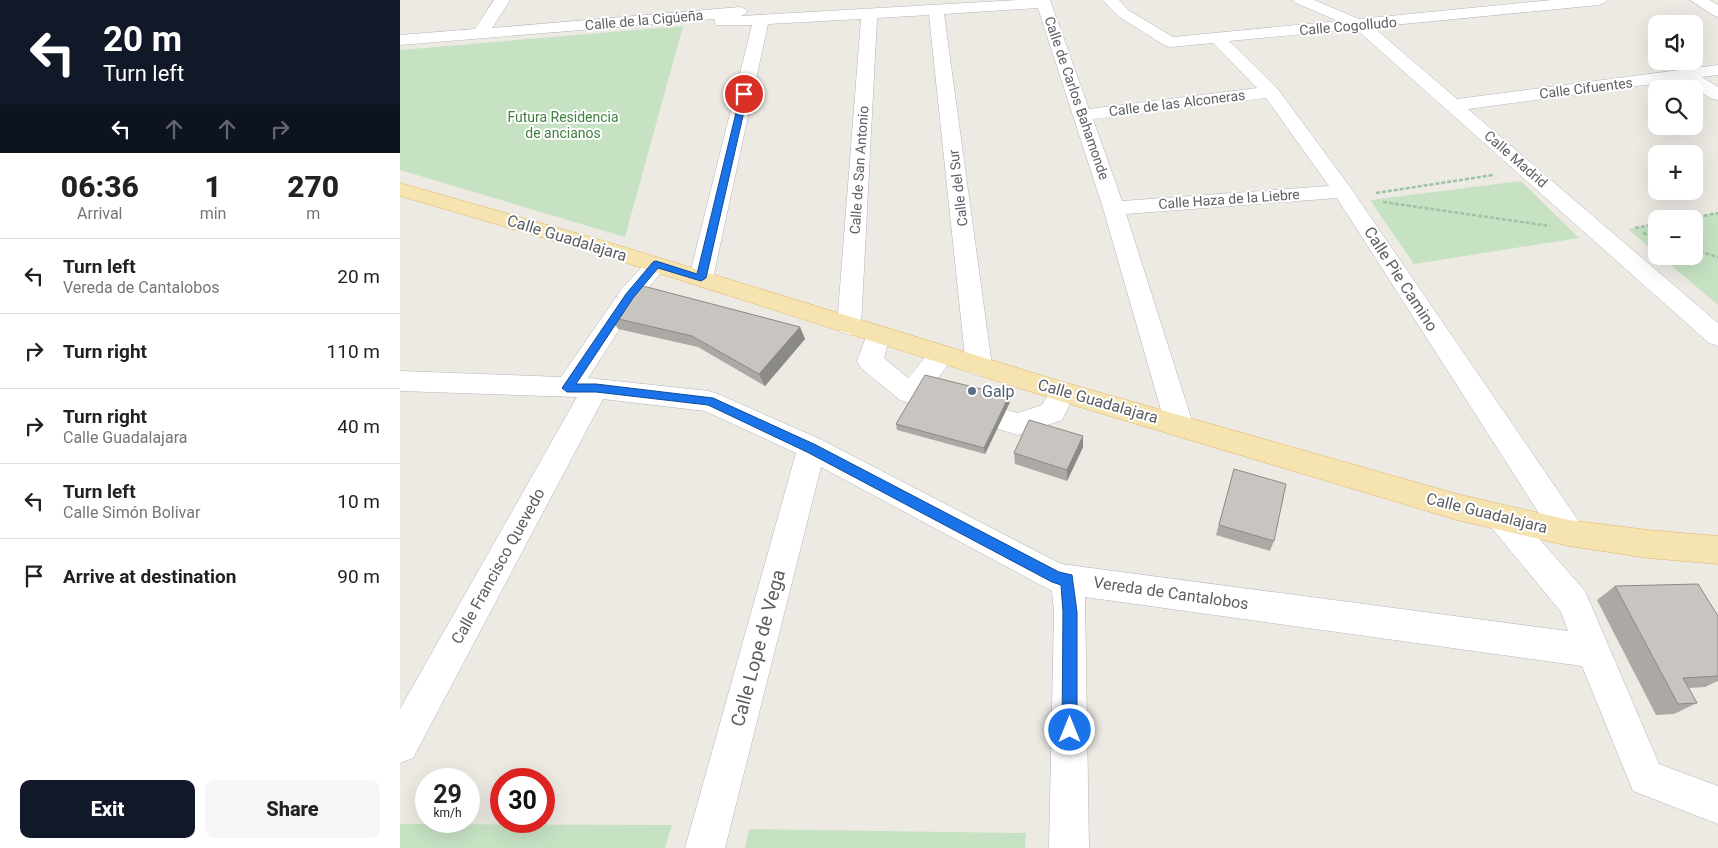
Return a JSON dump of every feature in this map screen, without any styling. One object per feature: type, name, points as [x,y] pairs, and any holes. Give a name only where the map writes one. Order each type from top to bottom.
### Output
[{"type":"main road","name":"Calle Guadalajara","points":[[400,189],[656,264],[1064,392],[1179,424],[1457,507],[1570,533],[1648,544],[1718,550]]},
{"type":"street","points":[[480,34],[502,0]]},
{"type":"street","points":[[674,18],[680,0]]},
{"type":"street","name":"Calle de la Cigúeña","points":[[400,40],[889,0]]},
{"type":"street","name":"Calle Cogolludo","points":[[1111,0],[1123,13],[1170,42],[1361,25],[1560,2],[1599,0]]},
{"type":"street","name":"Calle Madrid","points":[[1301,0],[1361,25],[1718,337]]},
{"type":"street","points":[[1698,0],[1718,12]]},
{"type":"street","name":"Calle de Carlos Bahamonde","points":[[722,14],[722,22],[1044,3],[1084,114],[1179,424]]},
{"type":"street","name":"Calle del Sur","points":[[936,10],[979,366]]},
{"type":"street","name":"Calle de San Antonio","points":[[849,326],[869,14]]},
{"type":"street","points":[[701,278],[761,20]]},
{"type":"street","name":"Calle Pie Camino","points":[[1217,38],[1271,92],[1345,194],[1570,533]]},
{"type":"street","name":"Calle Cifuentes","points":[[1454,105],[1718,70]]},
{"type":"street","points":[[1686,74],[1718,95]]},
{"type":"street","name":"Calle de las Alconeras","points":[[1084,114],[1271,92]]},
{"type":"street","name":"Calle Haza de la Liebre","points":[[1114,208],[1345,194]]},
{"type":"street","name":"Calle Francisco Quevedo","points":[[400,745],[629,296],[656,264]]},
{"type":"street","points":[[878,335],[870,361],[908,393],[1018,424],[1052,413],[1064,392]]},
{"type":"street","points":[[908,393],[925,378],[942,355]]},
{"type":"street","name":"Vereda de Cantalobos","points":[[400,381],[582,388],[709,401],[812,448],[1057,578],[1593,651]]},
{"type":"street","name":"Calle Lope de Vega","points":[[705,848],[812,448]]},
{"type":"street","points":[[1502,518],[1573,602],[1646,778],[1718,805]]},
{"type":"street","points":[[1067,579],[1070,612],[1069,848]]},
{"type":"path","points":[[1345,194],[1528,170]]},
{"type":"path","points":[[1345,194],[1601,234]]},
{"type":"path","points":[[1703,216],[1718,213]]},
{"type":"path","points":[[1703,253],[1718,257]]},
{"type":"green space","name":"Futura Residencia de ancianos","points":[[683,26],[625,237],[400,170],[400,50]]},
{"type":"green space","points":[[1521,181],[1579,238],[1414,264],[1370,200]]},
{"type":"green space","points":[[1718,213],[1718,305],[1671,265],[1703,265],[1703,216]]},
{"type":"green space","points":[[1648,225],[1648,246],[1628,229]]},
{"type":"green space","points":[[400,824],[415,824],[415,833],[480,833],[480,824],[490,824],[490,833],[555,833],[555,825],[672,825],[665,848],[400,848]]},
{"type":"green space","points":[[749,829],[1026,833],[1025,848],[745,848]]},
{"type":"building","points":[[643,286],[800,327],[759,374],[692,336],[610,317]]},
{"type":"building","points":[[925,375],[1009,396],[984,448],[896,424]]},
{"type":"building","points":[[1029,420],[1083,436],[1067,470],[1014,453]]},
{"type":"building","points":[[1234,469],[1286,484],[1274,541],[1219,525]]},
{"type":"building","points":[[1698,584],[1718,616],[1718,676],[1683,678],[1697,703],[1678,704],[1615,586]]},
{"type":"place","name":"Galp","points":[[972,391]]},
{"type":"route","points":[[744,94],[701,278],[656,264],[629,296],[567,388],[596,388],[709,401],[812,448],[1057,578],[1067,579],[1070,612],[1070,730]]}]
